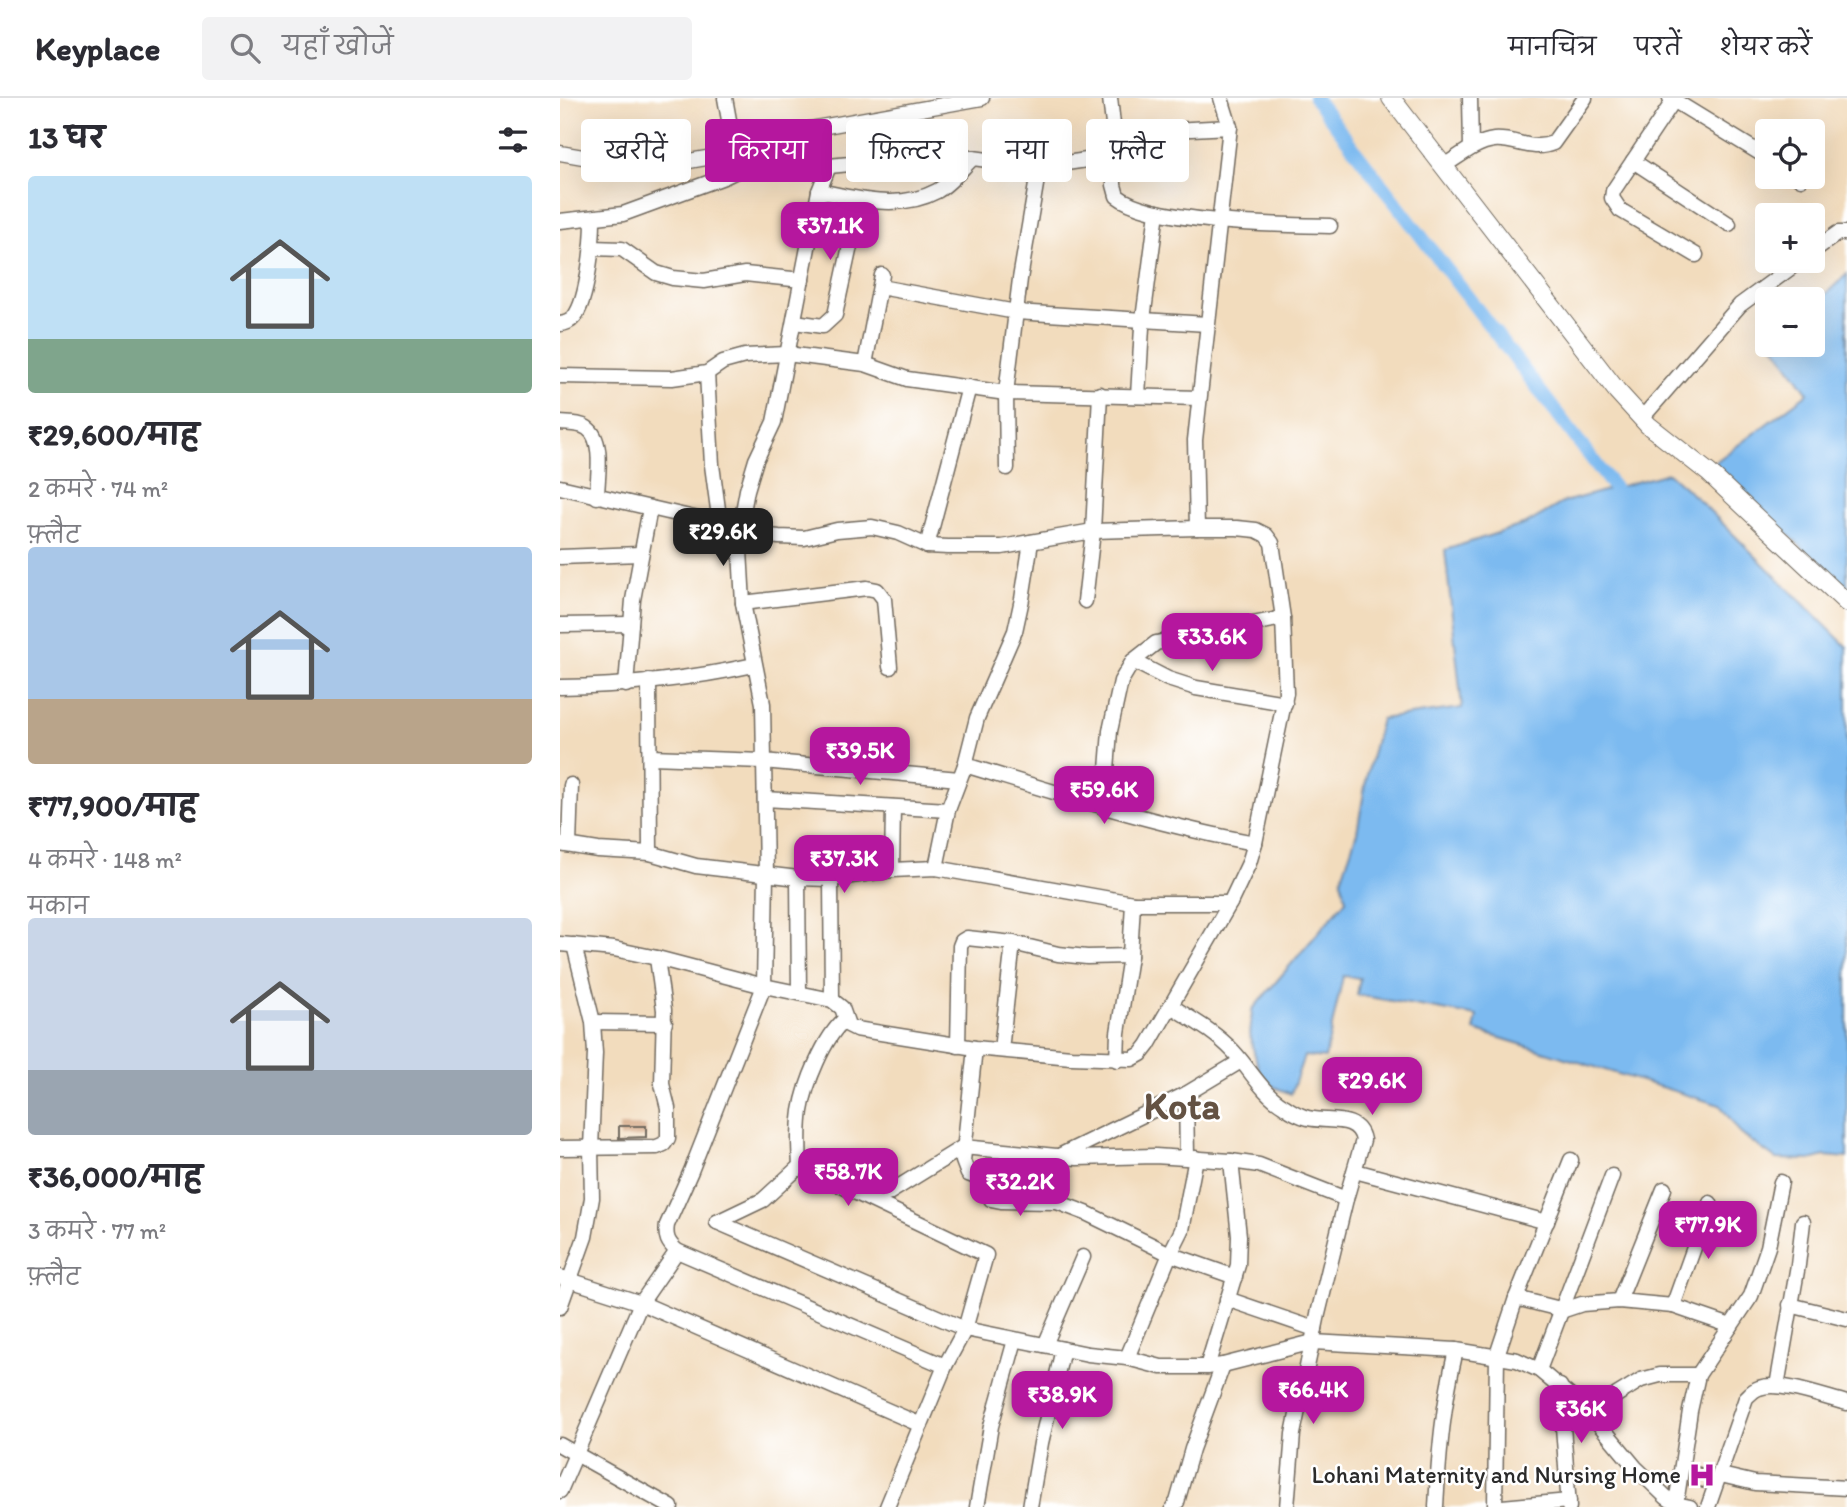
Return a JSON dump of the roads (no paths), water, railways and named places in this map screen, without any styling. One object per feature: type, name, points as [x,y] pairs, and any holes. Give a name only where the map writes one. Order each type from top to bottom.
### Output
[{"type":"street","points":[[725,98],[729,119]]},
{"type":"street","points":[[832,124],[982,98]]},
{"type":"street","points":[[1110,98],[1112,119]]},
{"type":"street","points":[[1198,527],[1195,440],[1230,127],[1221,98]]},
{"type":"street","points":[[1391,98],[1617,391],[1642,418],[1709,473],[1847,604]]},
{"type":"street","points":[[1470,98],[1471,148]]},
{"type":"street","points":[[1445,165],[1471,148],[1492,140],[1509,140],[1531,147],[1553,143],[1586,98]]},
{"type":"street","points":[[1696,255],[1619,210],[1612,198],[1613,191],[1672,99],[1755,150]]},
{"type":"street","points":[[1189,129],[1230,127]]},
{"type":"street","points":[[560,153],[629,165],[672,164],[705,158]]},
{"type":"street","points":[[832,166],[923,157],[982,159]]},
{"type":"street","points":[[819,191],[860,200],[914,199],[938,191],[973,158]]},
{"type":"street","points":[[1633,161],[1729,224]]},
{"type":"street","points":[[560,221],[624,214],[711,182]]},
{"type":"street","points":[[823,182],[774,422],[756,460],[739,533],[743,603],[763,704],[766,874],[764,986],[665,1234],[677,1251],[945,1366]]},
{"type":"street","points":[[1007,468],[1006,393],[1037,182]]},
{"type":"street","points":[[1116,182],[1117,196],[1125,203],[1157,212],[1218,221],[1330,226]]},
{"type":"street","points":[[795,322],[823,326],[835,315],[860,200]]},
{"type":"street","points":[[1138,396],[1143,322],[1157,212]]},
{"type":"street","points":[[560,324],[569,322],[581,304],[592,248],[593,219]]},
{"type":"street","points":[[1825,242],[1838,233],[1847,233]]},
{"type":"street","points":[[592,248],[622,249],[656,273],[673,278],[704,281],[754,274],[802,280]]},
{"type":"street","points":[[1642,418],[1740,305],[1784,273]]},
{"type":"street","points":[[865,364],[881,281],[1016,312],[1207,324]]},
{"type":"street","points":[[560,376],[672,378],[707,373],[723,362],[745,356],[787,354],[865,364],[907,379],[1006,393],[1199,398]]},
{"type":"street","points":[[707,373],[712,465],[720,524]]},
{"type":"street","points":[[927,546],[969,387]]},
{"type":"street","points":[[1085,601],[1093,531],[1100,394]]},
{"type":"street","points":[[560,424],[577,424],[587,428],[596,439],[597,497]]},
{"type":"street","points":[[560,487],[720,524],[739,533],[804,538],[837,530],[872,527],[898,533],[927,546],[1002,547],[1093,531],[1198,527],[1256,530],[1266,535],[1272,543],[1283,618],[1285,703],[1249,863],[1230,903],[1171,1006],[1141,1054],[1132,1059],[975,1048],[856,1029],[845,1020],[842,1008],[832,1000],[764,986],[657,958],[614,949],[567,944],[593,1022],[596,1053],[591,1149],[592,1198],[585,1237],[566,1279],[560,1307]]},
{"type":"street","points":[[625,685],[640,554],[650,509]]},
{"type":"street","points":[[936,868],[947,810],[962,772],[977,718],[1014,631],[1031,541]]},
{"type":"street","points":[[560,557],[640,554]]},
{"type":"street","points":[[743,603],[867,588],[877,590],[884,599],[890,667]]},
{"type":"street","points":[[1104,808],[1110,731],[1121,681],[1133,661],[1156,643],[1283,618]]},
{"type":"street","points":[[560,625],[631,624]]},
{"type":"street","points":[[1133,661],[1168,679],[1196,688],[1285,703]]},
{"type":"street","points":[[560,687],[625,685],[695,678],[754,665]]},
{"type":"street","points":[[649,681],[650,853]]},
{"type":"street","points":[[651,757],[962,772],[1201,833],[1255,843]]},
{"type":"street","points":[[571,785],[565,844],[598,850],[650,853],[696,866],[798,878],[831,879],[892,870],[936,868],[1133,903],[1230,903]]},
{"type":"street","points":[[765,799],[947,810]]},
{"type":"street","points":[[892,870],[893,807]]},
{"type":"street","points":[[798,878],[799,993]]},
{"type":"street","points":[[831,879],[832,1000]]},
{"type":"street","points":[[1117,1060],[1118,1033],[1130,956],[1133,903]]},
{"type":"street","points":[[958,1046],[962,941],[967,938],[1013,943],[1058,954],[1087,957],[1130,956]]},
{"type":"street","points":[[1001,1050],[1013,943]]},
{"type":"street","points":[[560,1147],[591,1149],[657,1147],[664,1144],[667,1138],[668,1108],[661,1068],[665,1023],[657,958]]},
{"type":"street","points":[[1171,1006],[1215,1034],[1269,1096],[1285,1107],[1308,1118],[1344,1121],[1357,1126],[1362,1132],[1363,1140],[1346,1199],[1293,1434],[1287,1507]]},
{"type":"street","points":[[800,1166],[798,1136],[801,1108],[828,1037],[845,1020]]},
{"type":"street","points":[[593,1022],[665,1023]]},
{"type":"street","points":[[975,1048],[963,1147],[965,1170],[986,1182],[991,1199],[1057,1202],[1086,1213],[1170,1254],[1235,1277]]},
{"type":"street","points":[[1059,1156],[1186,1094],[1241,1061]]},
{"type":"street","points":[[1127,1358],[1182,1230],[1192,1158],[1186,1094]]},
{"type":"street","points":[[887,1194],[963,1147],[1059,1156],[1231,1161],[1259,1166],[1346,1199]]},
{"type":"street","points":[[1495,1507],[1497,1355],[1516,1298],[1572,1160]]},
{"type":"street","points":[[1207,1367],[1238,1265],[1239,1236],[1231,1161]]},
{"type":"street","points":[[800,1166],[986,1255],[965,1329],[945,1366],[887,1507]]},
{"type":"street","points":[[800,1166],[762,1200],[717,1222],[965,1329],[1063,1349],[1127,1358],[1161,1367],[1223,1365],[1314,1336]]},
{"type":"street","points":[[1355,1171],[1547,1222]]},
{"type":"street","points":[[1539,1370],[1564,1310],[1612,1176]]},
{"type":"street","points":[[1674,1504],[1698,1375],[1751,1296],[1768,1247],[1780,1182]]},
{"type":"street","points":[[1619,1301],[1664,1189]]},
{"type":"street","points":[[1673,1306],[1710,1203]]},
{"type":"street","points":[[1777,1386],[1803,1222]]},
{"type":"street","points":[[560,1491],[641,1303],[677,1251]]},
{"type":"street","points":[[1045,1345],[1083,1257]]},
{"type":"street","points":[[566,1279],[641,1303],[921,1424]]},
{"type":"street","points":[[1227,1298],[1314,1336],[1497,1355],[1539,1370],[1590,1412],[1634,1467],[1674,1504]]},
{"type":"street","points":[[1516,1298],[1564,1310],[1582,1304],[1619,1301],[1673,1306],[1731,1326]]},
{"type":"street","points":[[1790,1305],[1847,1319]]},
{"type":"street","points":[[977,1507],[991,1426],[1015,1340]]},
{"type":"street","points":[[1030,1507],[1041,1443],[1063,1349]]},
{"type":"street","points":[[1436,1507],[1444,1400],[1456,1350]]},
{"type":"street","points":[[1173,1507],[1177,1502],[1192,1449],[1223,1365]]},
{"type":"street","points":[[1590,1412],[1641,1380],[1660,1375],[1698,1375]]},
{"type":"street","points":[[1502,1507],[1569,1504],[1560,1386]]},
{"type":"street","points":[[1709,1507],[1746,1398],[1753,1391],[1762,1386],[1777,1386],[1847,1403]]},
{"type":"street","points":[[560,1445],[671,1507]]},
{"type":"street","points":[[1721,1475],[1755,1483],[1847,1488]]},
{"type":"water","points":[[1847,274],[1847,591],[1714,463],[1808,393],[1782,357],[1825,357],[1825,295]]},
{"type":"water","points":[[1668,473],[1700,501],[1847,647],[1847,1158],[1825,1156],[1810,1160],[1776,1159],[1741,1134],[1720,1105],[1474,1030],[1477,1016],[1357,995],[1360,978],[1343,976],[1325,1058],[1304,1056],[1291,1094],[1262,1082],[1250,1037],[1252,1010],[1346,900],[1341,880],[1357,832],[1381,719],[1462,708],[1445,550],[1526,524],[1564,502]]},
{"type":"waterway","points":[[1315,98],[1625,502]]},
{"type":"place","name":"Lohani Maternity and Nursing Home","points":[[1702,1475]]},
{"type":"district","name":"Kota","points":[[1182,1106]]}]
